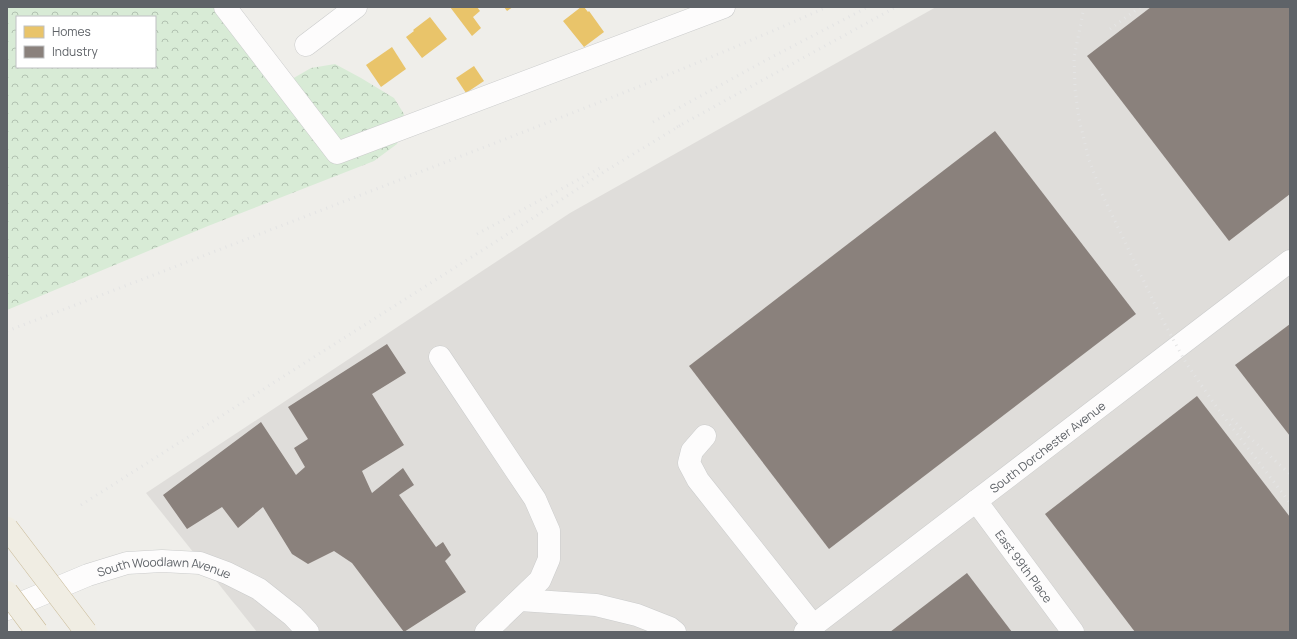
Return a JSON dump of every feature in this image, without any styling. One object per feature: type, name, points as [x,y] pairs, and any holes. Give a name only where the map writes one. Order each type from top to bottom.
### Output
[{"type":"highway","points":[[7,528],[86,632]]},
{"type":"highway","points":[[7,592],[37,632]]},
{"type":"street","points":[[225,7],[337,153],[724,7]]},
{"type":"street","points":[[306,45],[356,7]]},
{"type":"street","name":"South Dorchester Avenue","points":[[809,629],[1290,261]]},
{"type":"street","points":[[440,357],[536,499],[549,531],[548,559],[540,580],[486,632]]},
{"type":"street","points":[[705,436],[692,451],[689,463],[698,480],[809,629]]},
{"type":"street","name":"East 99th Place","points":[[976,501],[1073,632]]},
{"type":"street","name":"South Woodlawn Avenue","points":[[7,609],[88,575],[127,563],[162,561],[200,563],[227,573],[259,589],[294,616],[308,632]]},
{"type":"street","points":[[520,600],[596,605],[637,615],[670,628],[675,632]]},
{"type":"shaded area","points":[[936,7],[1290,7],[1290,632],[257,632],[146,493],[570,213]]},
{"type":"green space","points":[[7,7],[214,7],[292,79],[311,68],[335,64],[394,98],[404,114],[397,144],[374,161],[208,226],[7,310]]},
{"type":"building: Homes","points":[[450,7],[477,7],[480,11],[473,17],[481,28],[472,36]]},
{"type":"building: Homes","points":[[504,7],[513,7],[507,11]]},
{"type":"building: Homes","points":[[581,7],[584,7],[588,12],[589,11],[604,32],[584,47],[563,21]]},
{"type":"building: Homes","points":[[430,17],[447,39],[422,58],[406,37]]},
{"type":"building: Homes","points":[[392,47],[406,69],[381,87],[366,65]]},
{"type":"building: Homes","points":[[474,66],[484,81],[466,93],[456,78]]},
{"type":"building: Industry","points":[[1151,7],[1290,7],[1290,194],[1229,241],[1087,56]]},
{"type":"building: Industry","points":[[995,131],[1136,314],[829,549],[689,366]]},
{"type":"building: Industry","points":[[1290,324],[1290,436],[1235,365]]},
{"type":"building: Industry","points":[[387,344],[406,373],[372,394],[404,445],[362,471],[372,493],[403,468],[414,485],[399,495],[436,547],[443,542],[451,555],[445,561],[466,592],[404,632],[352,563],[334,551],[308,564],[292,554],[263,507],[238,528],[222,507],[187,529],[163,495],[261,422],[296,475],[305,467],[294,448],[308,439],[288,407]]},
{"type":"building: Industry","points":[[1197,396],[1290,517],[1290,632],[1135,632],[1045,514]]},
{"type":"building: Industry","points":[[967,573],[1012,632],[890,632]]},
{"type":"railway","points":[[7,331],[582,109],[680,70],[827,7]]},
{"type":"railway","points":[[653,122],[770,58],[868,7]]},
{"type":"railway","points":[[677,127],[896,7]]},
{"type":"railway","points":[[1084,7],[1074,58],[1075,89],[1079,119],[1089,160],[1102,194],[1161,317],[1186,363],[1218,409],[1290,503]]},
{"type":"railway","points":[[1110,29],[1140,7]]},
{"type":"railway","points":[[81,505],[607,170],[681,125]]},
{"type":"railway","points":[[477,234],[604,166]]},
{"type":"railway","points":[[1232,419],[1249,437],[1290,474]]}]
